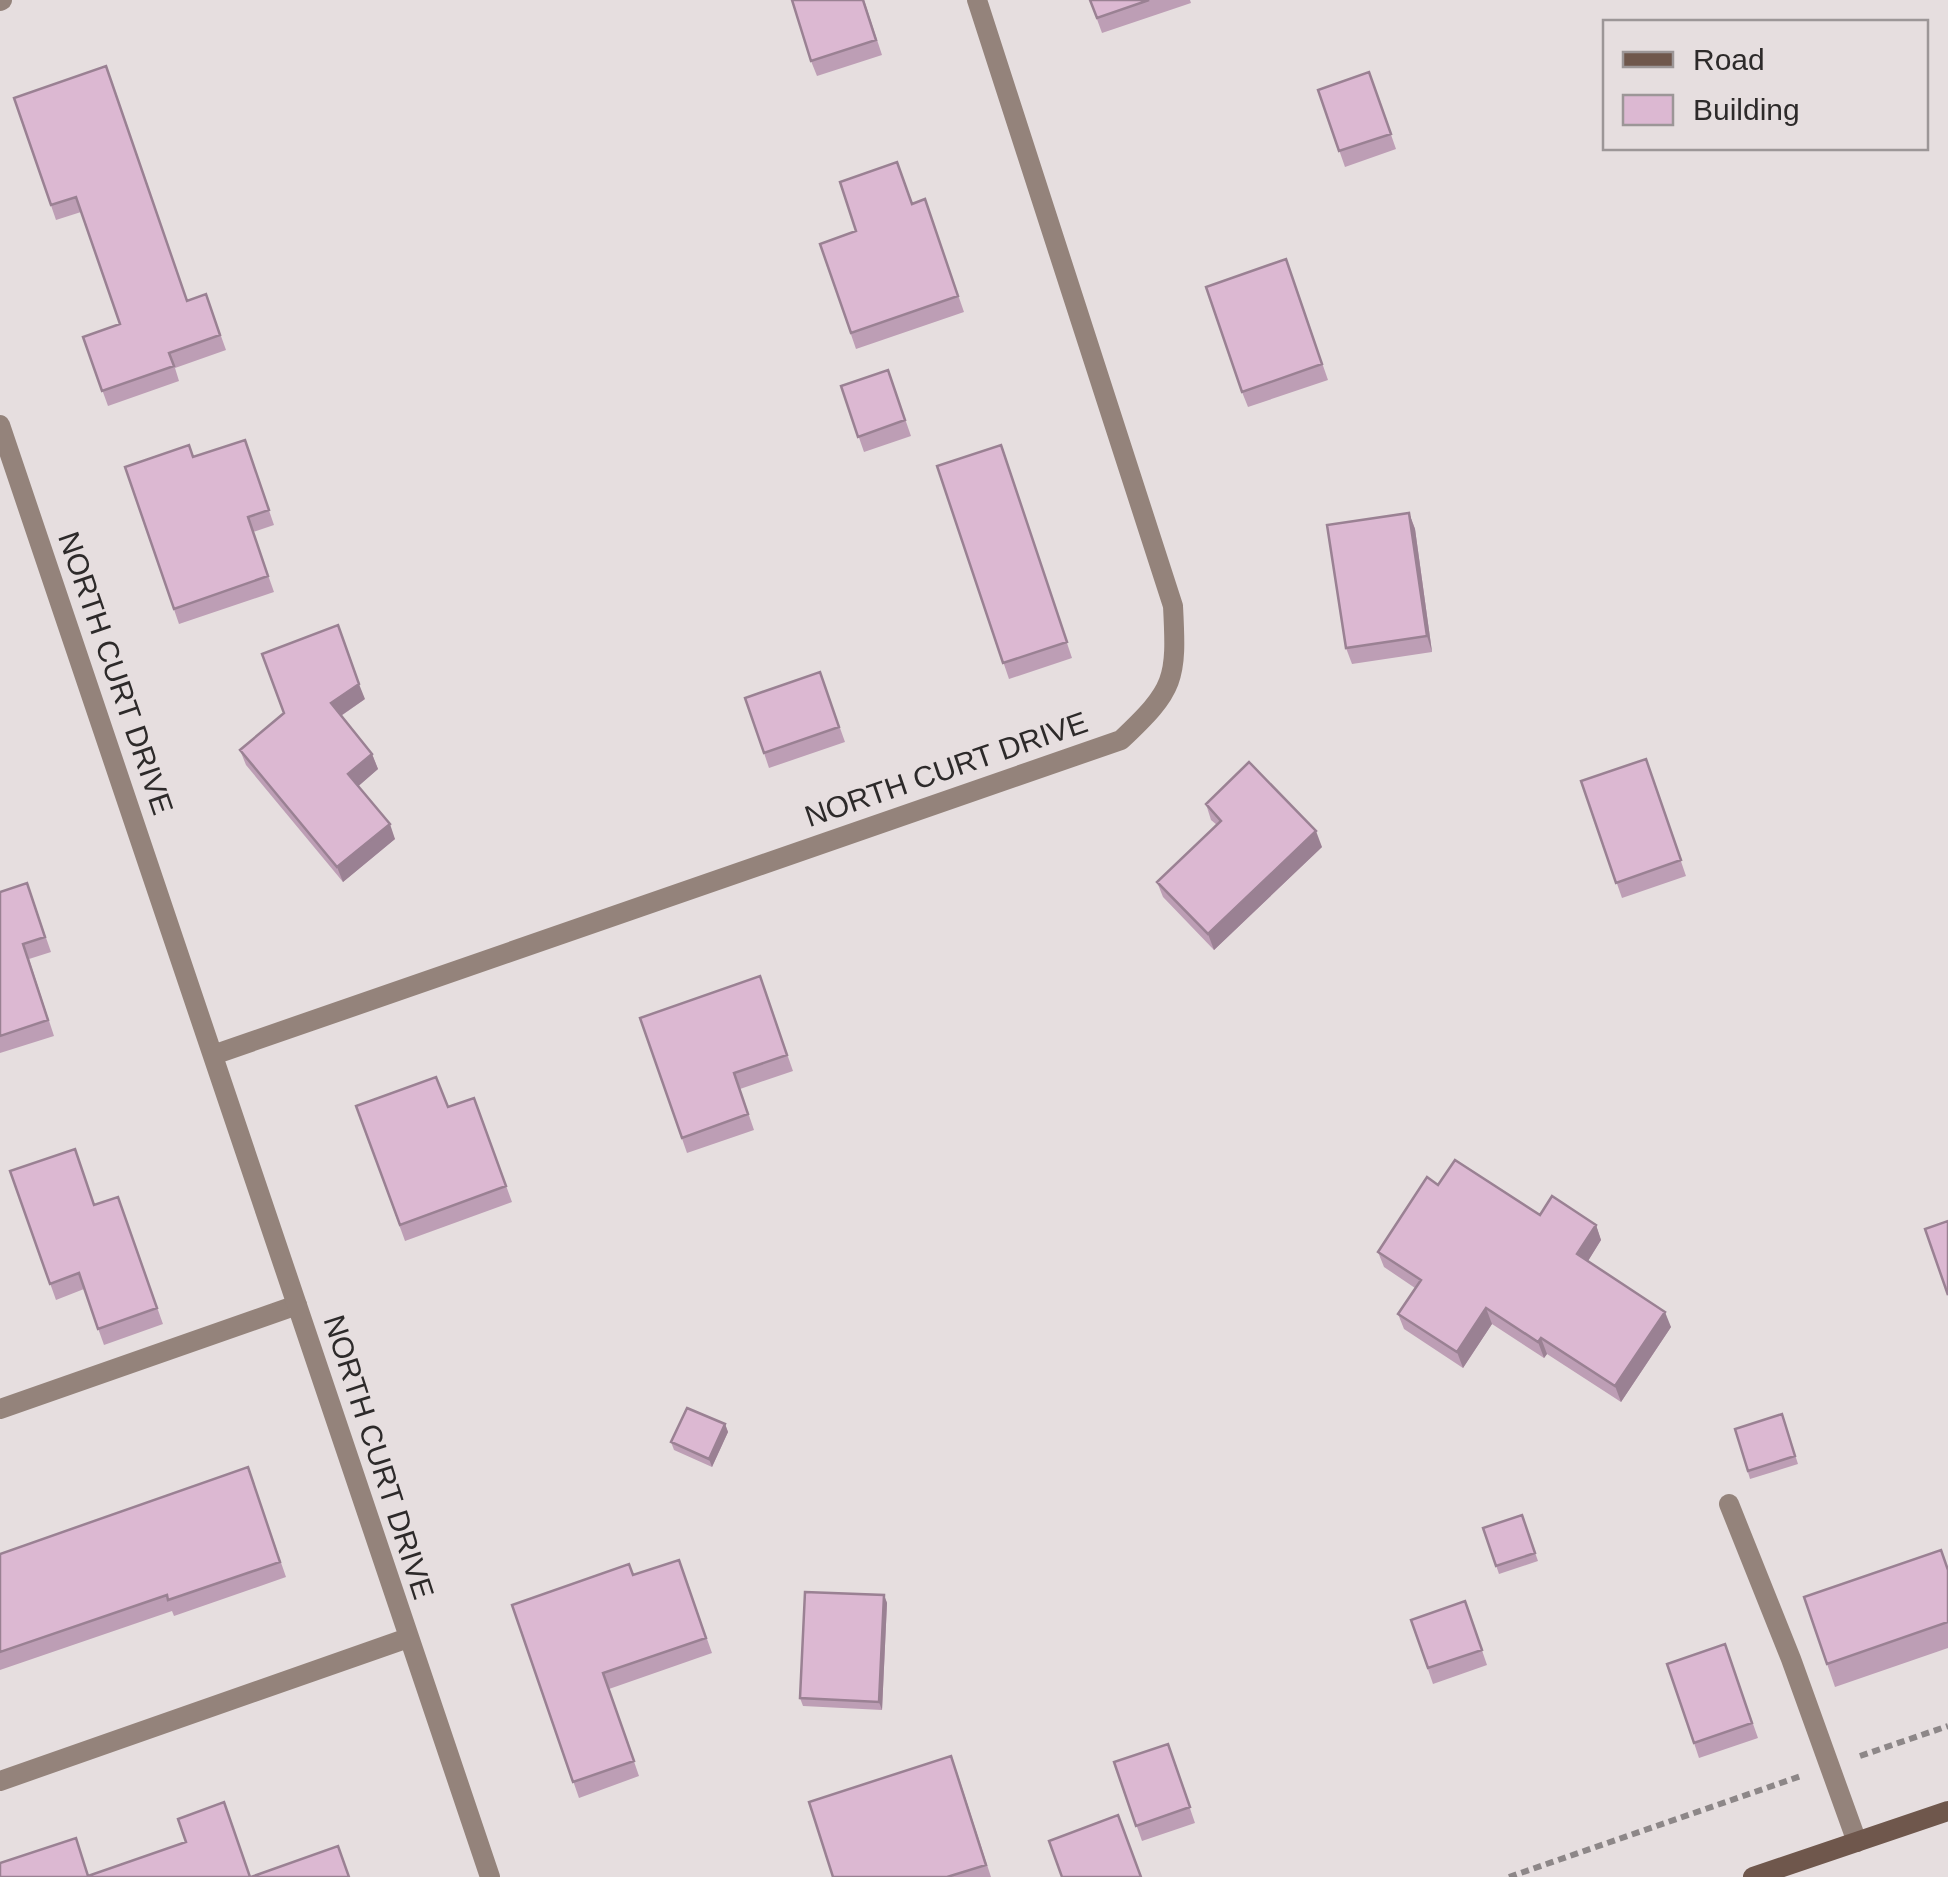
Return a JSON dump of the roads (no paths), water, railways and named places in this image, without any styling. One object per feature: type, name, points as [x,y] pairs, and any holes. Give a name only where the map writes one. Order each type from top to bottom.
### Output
[{"type":"main road","points":[[1754,1877],[1948,1811]]},
{"type":"street","name":"NORTH CURT DRIVE","points":[[213,1054],[1121,740],[1158,705],[1174,672],[1173,606],[977,0]]},
{"type":"street","name":"NORTH CURT DRIVE","points":[[0,425],[490,1877]]},
{"type":"street","points":[[0,1409],[297,1306]]},
{"type":"street","points":[[1729,1504],[1792,1658],[1858,1842]]},
{"type":"street","points":[[0,1781],[408,1638]]}]
